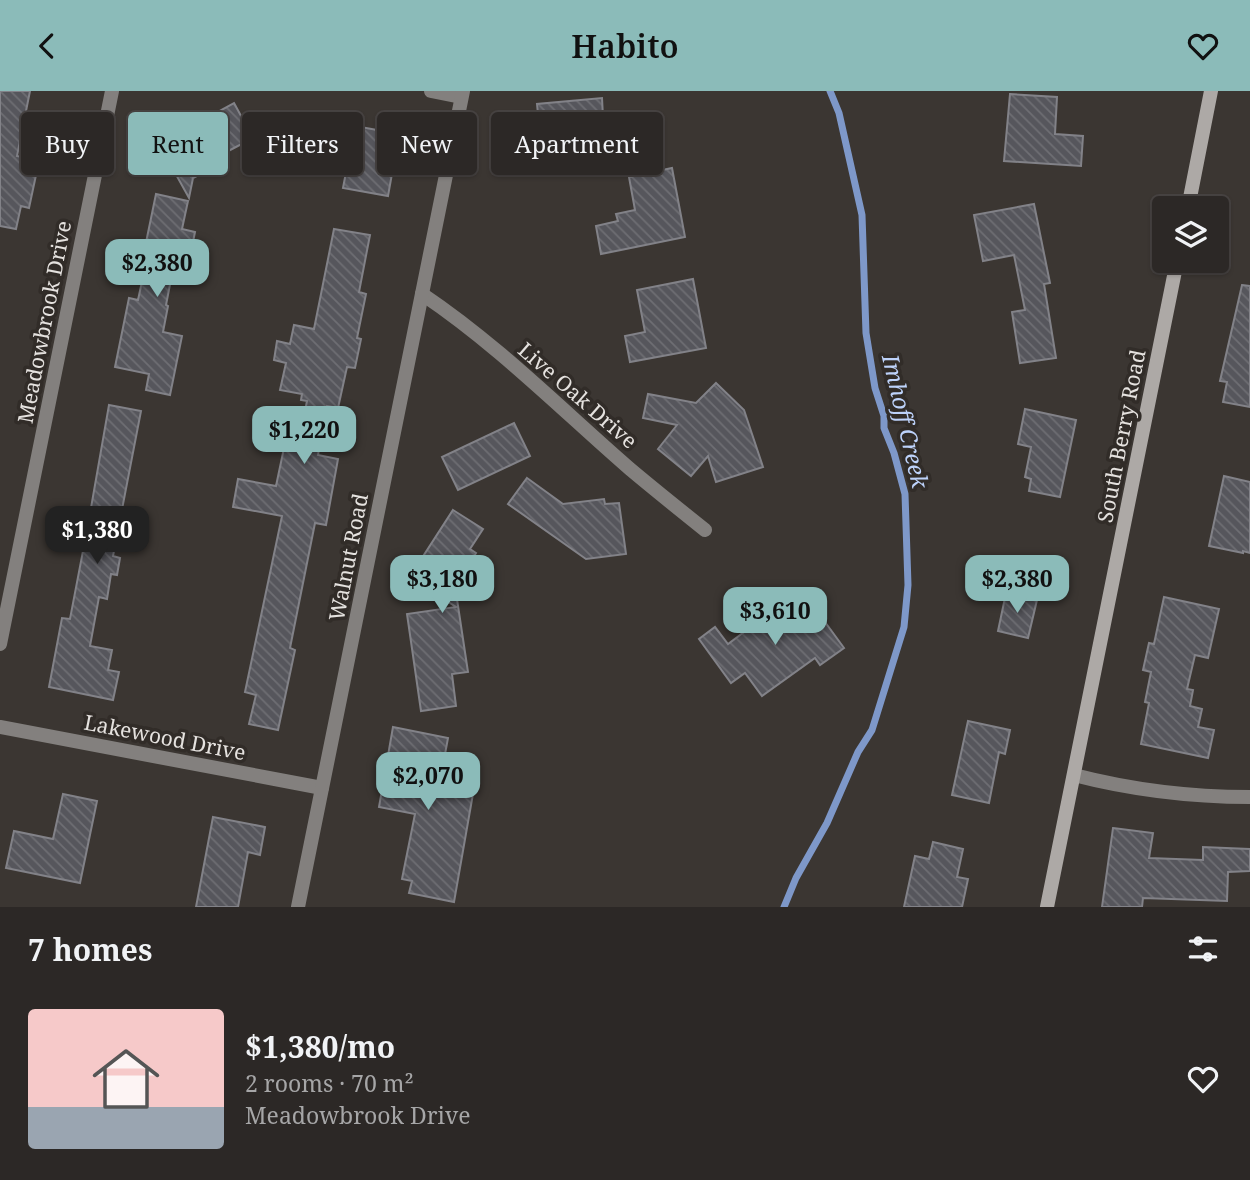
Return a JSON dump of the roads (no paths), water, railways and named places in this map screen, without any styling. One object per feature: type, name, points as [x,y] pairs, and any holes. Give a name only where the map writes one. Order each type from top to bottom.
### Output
[{"type":"street","name":"Meadowbrook Drive","points":[[0,644],[112,91]]},
{"type":"street","points":[[431,91],[462,94]]},
{"type":"street","points":[[1190,196],[1211,91]]},
{"type":"street","name":"Walnut Road","points":[[298,907],[462,94]]},
{"type":"street","name":"South Berry Road","points":[[1047,907],[1175,273]]},
{"type":"street","name":"Live Oak Drive","points":[[422,294],[516,367],[632,471],[705,530]]},
{"type":"street","name":"Lakewood Drive","points":[[0,727],[322,788]]},
{"type":"street","points":[[1074,775],[1111,785],[1175,794],[1250,797]]},
{"type":"waterway","name":"Imhoff Creek","points":[[784,907],[796,878],[827,823],[858,752],[872,730],[904,627],[908,585],[905,494],[884,428],[884,416],[875,388],[866,333],[862,215],[839,113],[830,91]]}]
